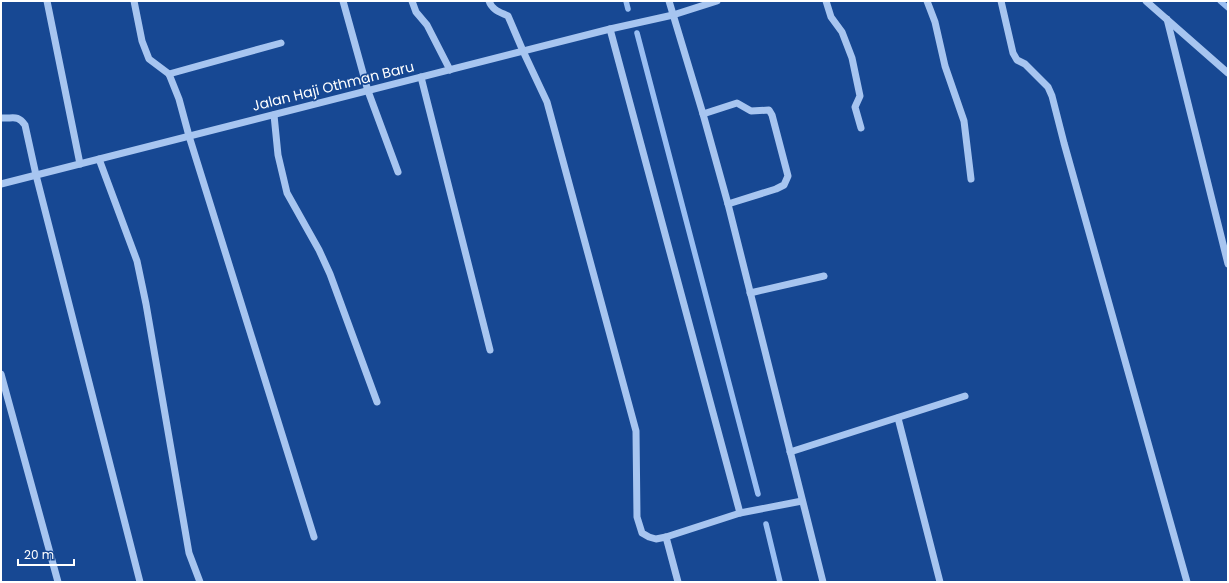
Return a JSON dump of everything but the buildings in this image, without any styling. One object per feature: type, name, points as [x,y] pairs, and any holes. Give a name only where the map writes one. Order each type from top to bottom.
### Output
[{"type":"street","points":[[47,1],[80,164]]},
{"type":"street","points":[[134,1],[142,41],[149,59],[169,74],[179,99],[189,136],[314,537]]},
{"type":"street","points":[[343,1],[368,91],[398,172]]},
{"type":"street","points":[[412,1],[416,12],[427,25],[450,70]]},
{"type":"street","points":[[489,1],[490,5],[494,9],[508,16],[523,52],[547,102],[636,431],[637,517],[642,533],[656,539],[740,513],[802,501]]},
{"type":"street","points":[[669,1],[728,204],[823,582]]},
{"type":"street","name":"Jalan Haji Othman Baru","points":[[1,184],[610,29],[673,15],[717,1]]},
{"type":"street","points":[[826,1],[832,17],[842,32],[852,58],[860,96],[855,107],[862,128]]},
{"type":"street","points":[[927,1],[935,22],[945,66],[964,121],[970,179]]},
{"type":"street","points":[[1001,1],[1013,53],[1017,60],[1025,64],[1048,87],[1052,96],[1187,582]]},
{"type":"street","points":[[1146,1],[1228,73]]},
{"type":"street","points":[[1167,19],[1228,264]]},
{"type":"street","points":[[610,29],[740,513]]},
{"type":"street","points":[[169,74],[281,43]]},
{"type":"street","points":[[421,77],[490,350]]},
{"type":"street","points":[[703,114],[736,103],[751,111],[769,110],[772,115],[788,176],[784,185],[776,189],[728,204]]},
{"type":"street","points":[[274,115],[278,156],[287,193],[320,250],[377,402]]},
{"type":"street","points":[[1,118],[14,117],[21,120],[25,125],[36,175],[140,582]]},
{"type":"street","points":[[99,159],[137,261],[189,553],[200,582]]},
{"type":"street","points":[[750,293],[824,276]]},
{"type":"street","points":[[1,374],[58,582]]},
{"type":"street","points":[[790,452],[965,396]]},
{"type":"street","points":[[898,418],[940,582]]},
{"type":"street","points":[[666,537],[678,582]]},
{"type":"waterway","points":[[626,1],[628,9]]},
{"type":"waterway","points":[[1220,1],[1228,8]]},
{"type":"waterway","points":[[637,33],[758,494]]},
{"type":"waterway","points":[[766,524],[780,582]]}]
